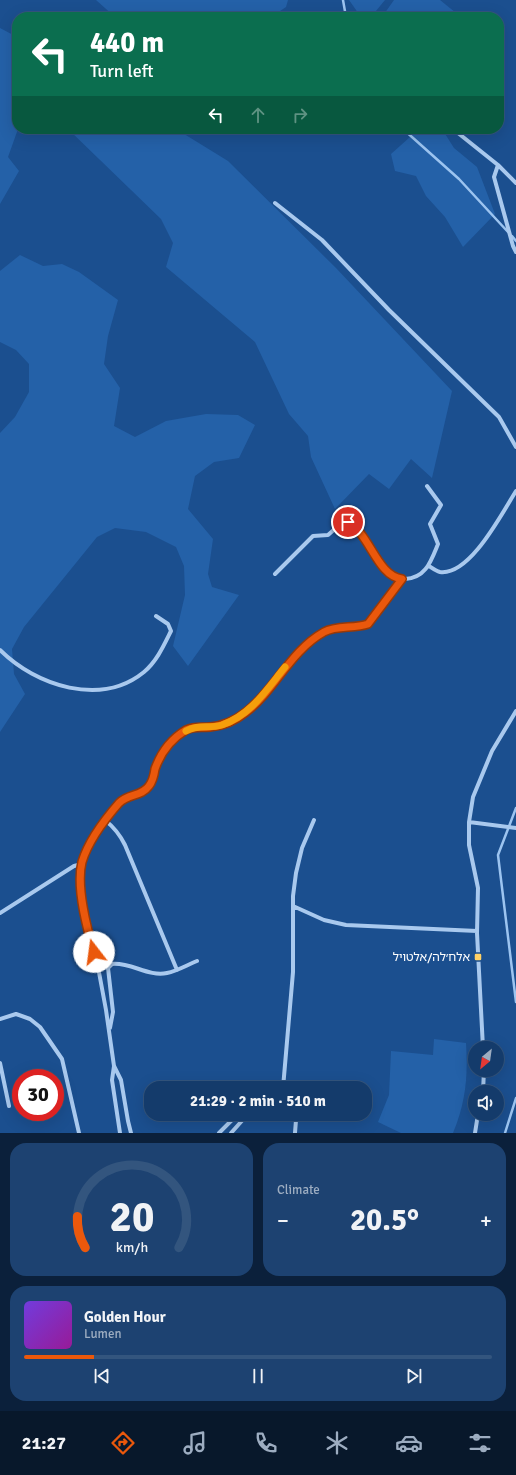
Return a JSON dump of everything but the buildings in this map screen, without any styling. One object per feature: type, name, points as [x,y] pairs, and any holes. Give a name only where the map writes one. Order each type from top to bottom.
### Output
[{"type":"street","points":[[459,134],[498,165],[516,183]]},
{"type":"street","points":[[498,165],[494,177],[516,252]]},
{"type":"street","points":[[275,203],[322,240],[388,310],[499,417],[516,447]]},
{"type":"street","points":[[275,574],[313,536],[328,535],[337,527],[348,522],[353,525],[370,546],[386,570],[395,578],[414,579],[421,576],[429,566],[438,544],[430,524],[441,505],[427,486]]},
{"type":"street","points":[[429,566],[440,572],[454,569],[470,557],[486,539],[516,491]]},
{"type":"street","points":[[120,1133],[112,1080],[114,1066],[109,1032],[98,967],[89,937],[80,875],[82,864],[90,844],[125,797],[140,794],[148,788],[153,781],[162,752],[176,738],[187,730],[197,726],[209,727],[221,725],[246,712],[292,660],[325,631],[368,624],[402,579]]},
{"type":"street","points":[[0,650],[19,667],[48,683],[64,687],[96,690],[113,688],[144,671],[163,647],[171,631],[168,624],[156,616]]},
{"type":"street","points":[[483,1041],[477,931],[478,888],[469,845],[470,822],[473,797],[492,751],[516,711]]},
{"type":"street","points":[[284,1081],[293,972],[293,906],[296,873],[302,848],[314,820]]},
{"type":"street","points":[[106,821],[116,830],[125,845],[177,970]]},
{"type":"street","points":[[470,822],[516,828]]},
{"type":"street","points":[[0,913],[74,866],[82,864]]},
{"type":"street","points":[[293,906],[324,920],[346,925],[477,931]]},
{"type":"street","points":[[109,1032],[113,1012],[108,968],[112,964],[126,964],[155,973],[166,973],[197,961]]},
{"type":"street","points":[[0,1020],[16,1014],[30,1018],[40,1027],[62,1059],[73,1114],[79,1133]]},
{"type":"street","points":[[0,1063],[9,1106]]},
{"type":"street","points":[[114,1066],[121,1080],[131,1133]]},
{"type":"street","points":[[219,1133],[231,1121]]},
{"type":"street","points":[[231,1133],[242,1121]]},
{"type":"street","points":[[295,1133],[296,1121]]},
{"type":"street","points":[[475,1133],[477,1121]]},
{"type":"shaded area","points":[[96,0],[288,0],[286,7],[278,12],[109,12]]},
{"type":"shaded area","points":[[349,0],[385,0],[375,12],[357,12]]},
{"type":"shaded area","points":[[394,0],[440,0],[455,12],[386,12]]},
{"type":"shaded area","points":[[0,28],[12,34],[12,134],[16,134],[8,157],[19,171],[0,204]]},
{"type":"shaded area","points":[[73,134],[184,134],[228,161],[336,268],[452,391],[432,478],[411,459],[389,489],[369,474],[335,509],[311,457],[308,436],[289,414],[255,342],[166,267],[173,243],[161,219]]},
{"type":"shaded area","points":[[413,134],[445,134],[454,148],[477,167],[495,214],[463,247],[445,217],[426,196],[416,176],[395,171],[391,154]]},
{"type":"shaded area","points":[[20,255],[43,266],[62,264],[79,272],[118,300],[108,336],[104,364],[120,388],[114,426],[135,437],[166,421],[206,414],[238,415],[255,425],[239,458],[214,462],[195,476],[188,509],[213,539],[208,574],[212,587],[239,595],[188,666],[173,646],[185,595],[184,566],[176,547],[146,532],[115,528],[97,537],[24,627],[12,649],[14,674],[25,694],[0,732],[0,433],[15,417],[29,392],[29,364],[16,350],[0,342],[0,271]]},
{"type":"shaded area","points":[[434,1039],[466,1043],[467,1067],[465,1089],[461,1110],[453,1133],[401,1133],[378,1122],[389,1095],[391,1051],[433,1055]]},
{"type":"waterway","points":[[343,0],[345,12]]},
{"type":"waterway","points":[[409,134],[459,179],[508,232]]},
{"type":"waterway","points":[[512,236],[516,241]]},
{"type":"waterway","points":[[516,808],[498,855],[516,1002]]},
{"type":"waterway","points":[[505,1133],[516,1098]]},
{"type":"slow traffic","points":[[186,731],[197,726],[209,727],[221,725],[246,712],[285,667]]},
{"type":"place","name":"אלח׳לה/אלטויל","points":[[478,957]]},
{"type":"route","points":[[94,952],[89,937],[80,875],[84,855],[103,824],[118,804],[125,797],[144,792],[148,788],[153,781],[155,770],[162,752],[168,744],[187,730],[197,726],[209,727],[221,725],[246,712],[292,660],[325,631],[336,628],[351,628],[368,624],[402,579],[391,576],[370,546],[353,525],[348,522]]}]
